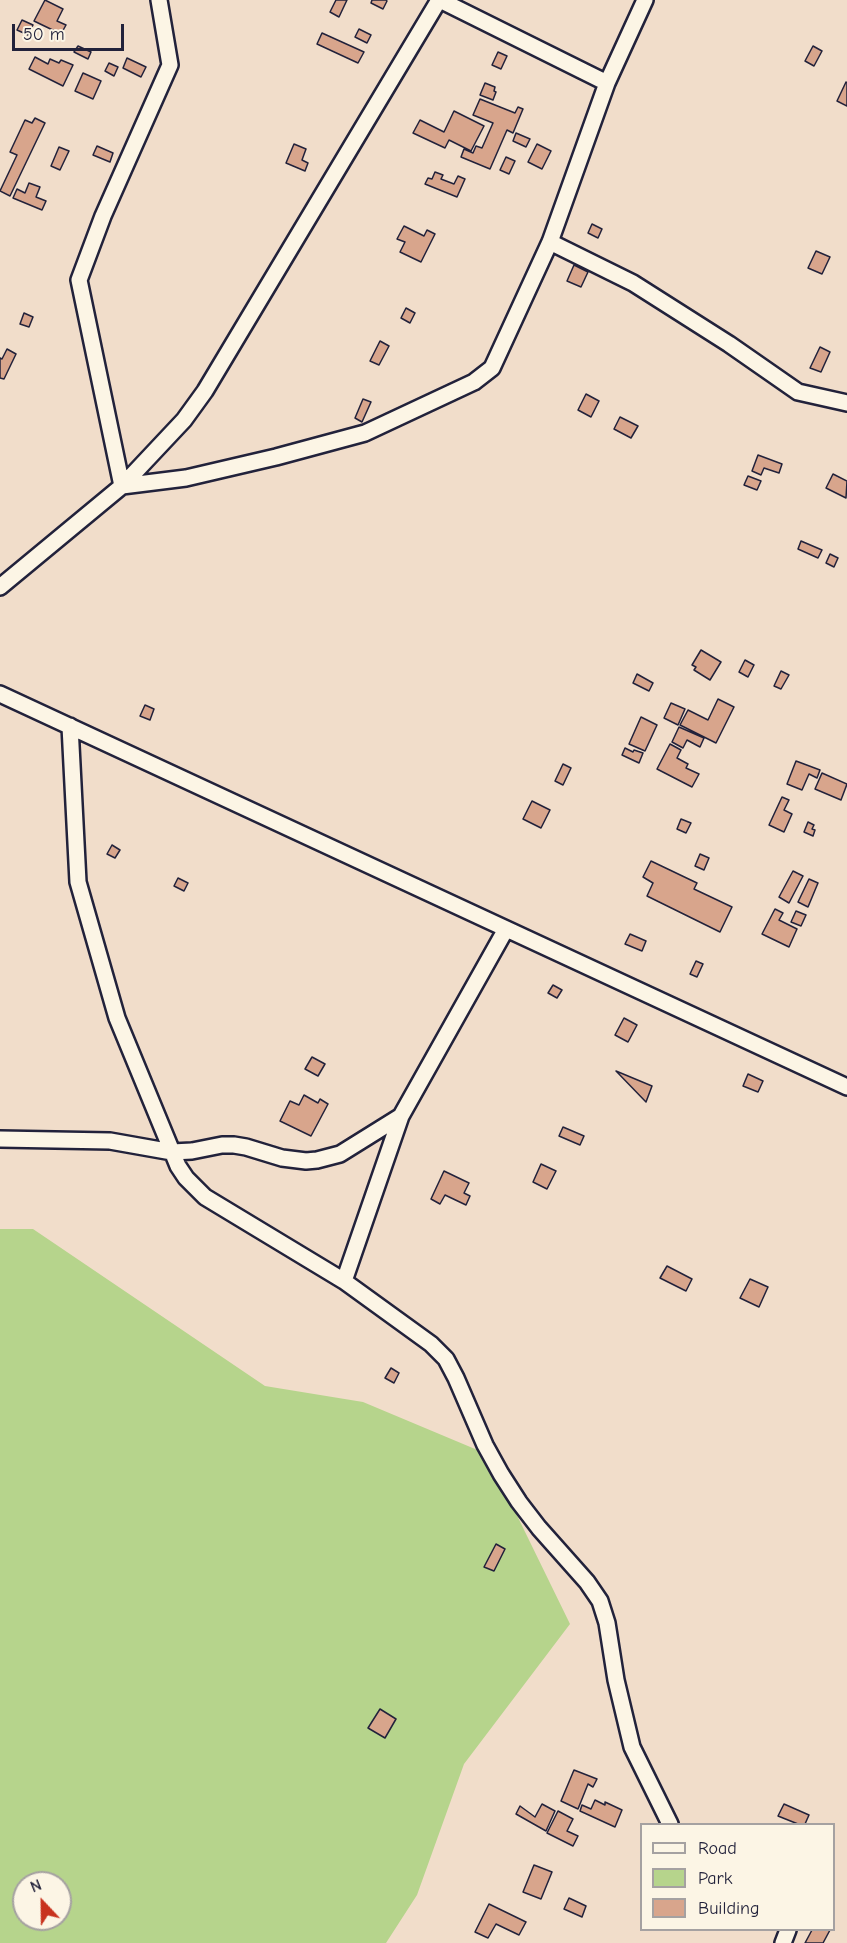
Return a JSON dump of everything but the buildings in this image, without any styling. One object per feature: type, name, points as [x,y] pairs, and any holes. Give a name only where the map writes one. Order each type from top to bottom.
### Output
[{"type":"street","points":[[122,486],[78,280],[103,216],[170,65],[159,0]]},
{"type":"street","points":[[0,587],[122,486],[184,420],[205,391],[439,0],[607,83]]},
{"type":"street","points":[[122,486],[186,478],[365,433],[474,382],[492,369],[550,242],[607,83],[645,0]]},
{"type":"street","points":[[550,242],[633,283],[729,344],[798,392],[847,403]]},
{"type":"street","points":[[0,694],[847,1087]]},
{"type":"street","points":[[70,726],[78,882],[117,1018],[178,1166],[186,1178],[205,1197],[344,1281],[431,1344],[446,1359],[485,1445],[501,1474],[539,1528],[594,1592],[607,1623],[616,1680],[632,1747],[670,1823]]},
{"type":"street","points":[[344,1281],[401,1116],[506,929]]},
{"type":"street","points":[[0,1139],[110,1141],[172,1152],[234,1145],[294,1160],[318,1160],[350,1149],[401,1116]]},
{"type":"green space","points":[[0,1229],[33,1229],[265,1386],[363,1402],[487,1454],[570,1624],[464,1764],[417,1895],[386,1943],[0,1943]]}]
